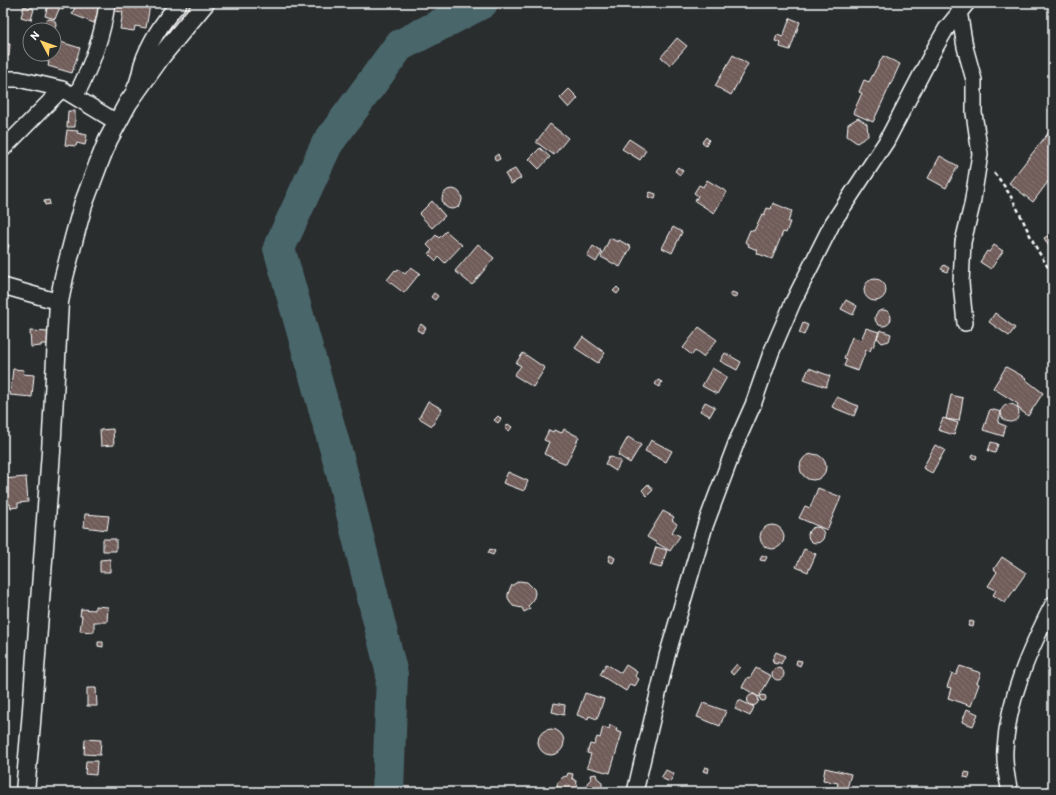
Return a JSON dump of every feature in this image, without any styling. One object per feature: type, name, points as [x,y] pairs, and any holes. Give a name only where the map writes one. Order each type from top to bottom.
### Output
[{"type":"street","points":[[75,97],[88,72],[97,48],[105,21],[107,3]]},
{"type":"street","points":[[25,792],[51,452],[59,302],[74,238],[84,205],[108,140],[136,87],[143,63],[162,24],[179,3]]},
{"type":"street","points":[[128,103],[162,55],[205,3]]},
{"type":"street","points":[[963,7],[965,46],[974,80],[974,112],[980,154],[972,205],[962,242],[961,283],[965,323]]},
{"type":"street","points":[[635,792],[667,656],[705,526],[737,441],[753,405],[771,353],[793,302],[832,224],[886,142],[934,48],[963,7]]},
{"type":"street","points":[[3,79],[18,79],[62,89],[118,123]]},
{"type":"street","points":[[3,149],[62,89]]},
{"type":"street","points":[[3,286],[59,302]]},
{"type":"street","points":[[1010,792],[1005,750],[1016,687],[1053,604]]},
{"type":"path","points":[[992,171],[1003,183],[1020,212],[1037,250],[1053,276]]},
{"type":"building","points":[[51,3],[65,4],[63,10],[59,9],[55,19],[45,16],[48,5],[50,6]]},
{"type":"building","points":[[77,3],[91,3],[101,7],[94,23],[72,14]]},
{"type":"building","points":[[116,3],[139,3],[150,5],[146,28],[135,26],[134,31],[120,29],[123,12],[115,11]]},
{"type":"building","points":[[24,6],[34,9],[31,20],[21,17]]},
{"type":"building","points":[[790,18],[800,22],[790,50],[780,47],[781,43],[775,41],[777,35],[783,37]]},
{"type":"building","points":[[48,19],[52,19],[55,22],[45,22]]},
{"type":"building","points":[[677,38],[687,46],[670,65],[661,57]]},
{"type":"building","points":[[62,42],[80,48],[72,73],[48,66],[49,62],[62,62]]},
{"type":"building","points":[[3,44],[10,44],[9,56],[3,56]]},
{"type":"building","points":[[733,55],[748,64],[731,95],[715,86]]},
{"type":"building","points":[[883,56],[900,64],[873,122],[853,113],[862,93],[859,92],[864,80],[869,82]]},
{"type":"building","points":[[569,89],[578,98],[569,108],[560,98]]},
{"type":"building","points":[[68,111],[75,111],[75,127],[67,127]]},
{"type":"building","points":[[858,118],[867,124],[868,136],[857,143],[847,136],[848,124]]},
{"type":"building","points":[[550,124],[568,138],[554,155],[536,142]]},
{"type":"building","points":[[1053,127],[1053,175],[1033,202],[1009,183]]},
{"type":"building","points":[[67,130],[78,131],[77,133],[87,135],[85,145],[77,143],[76,146],[65,145]]},
{"type":"building","points":[[706,137],[709,140],[706,145],[702,142]]},
{"type":"building","points":[[629,139],[646,150],[640,160],[622,149]]},
{"type":"building","points":[[540,148],[550,157],[539,169],[529,159]]},
{"type":"building","points":[[498,154],[500,159],[496,161],[494,157]]},
{"type":"building","points":[[940,156],[958,166],[946,188],[928,178]]},
{"type":"building","points":[[678,167],[683,171],[680,175],[675,171]]},
{"type":"building","points":[[515,169],[521,178],[511,184],[505,174]]},
{"type":"building","points":[[707,180],[727,192],[714,213],[695,201],[698,196],[694,193],[699,185],[703,187]]},
{"type":"building","points":[[452,189],[459,192],[462,199],[459,206],[452,209],[445,206],[442,199],[445,192]]},
{"type":"building","points":[[650,192],[656,194],[655,199],[648,197]]},
{"type":"building","points":[[49,200],[50,204],[45,205],[44,201]]},
{"type":"building","points":[[432,201],[445,216],[432,228],[419,214]]},
{"type":"building","points":[[773,203],[792,211],[786,233],[783,232],[772,259],[756,253],[757,250],[748,246],[749,244],[745,242],[750,230],[754,231],[762,214],[764,215],[767,208],[771,209]]},
{"type":"building","points":[[673,227],[682,232],[672,253],[662,248]]},
{"type":"building","points":[[446,231],[462,245],[445,263],[439,257],[436,261],[429,254],[432,250],[427,245],[436,235],[439,238]]},
{"type":"building","points":[[1053,233],[1053,250],[1052,251],[1044,238]]},
{"type":"building","points":[[610,238],[618,242],[619,240],[631,247],[620,267],[601,257]]},
{"type":"building","points":[[3,243],[9,245],[3,264]]},
{"type":"building","points":[[478,244],[494,258],[472,285],[455,271]]},
{"type":"building","points":[[994,245],[1003,251],[991,269],[980,262],[987,251],[989,252]]},
{"type":"building","points":[[593,246],[602,252],[596,262],[587,256]]},
{"type":"building","points":[[944,265],[949,268],[947,272],[941,269]]},
{"type":"building","points":[[411,267],[420,273],[404,293],[387,280],[395,270],[396,271],[398,269],[405,274]]},
{"type":"building","points":[[875,279],[883,282],[886,290],[883,298],[875,301],[867,298],[864,290],[867,282]]},
{"type":"building","points":[[617,287],[620,290],[617,294],[613,291]]},
{"type":"building","points":[[732,292],[737,294],[735,298],[730,296]]},
{"type":"building","points":[[434,293],[438,296],[435,300],[431,297]]},
{"type":"building","points":[[846,300],[857,306],[853,315],[841,309]]},
{"type":"building","points":[[883,310],[889,312],[891,318],[889,324],[883,326],[877,324],[875,318],[877,312]]},
{"type":"building","points":[[995,313],[1015,328],[1009,336],[989,322]]},
{"type":"building","points":[[803,323],[808,325],[804,335],[799,333]]},
{"type":"building","points":[[421,324],[426,328],[422,333],[417,330]]},
{"type":"building","points":[[699,327],[717,340],[703,357],[695,351],[692,355],[683,348]]},
{"type":"building","points":[[866,328],[879,332],[873,347],[872,346],[870,351],[866,350],[858,371],[844,366],[847,359],[844,358],[852,337],[861,340]]},
{"type":"building","points":[[880,330],[891,334],[889,341],[882,343],[877,338]]},
{"type":"building","points":[[30,331],[49,332],[49,344],[41,344],[41,346],[31,347]]},
{"type":"building","points":[[583,337],[605,353],[598,363],[575,348]]},
{"type":"building","points":[[523,353],[545,368],[533,387],[514,375],[521,366],[516,363]]},
{"type":"building","points":[[725,353],[741,362],[737,370],[720,361]]},
{"type":"building","points":[[1006,367],[1026,378],[1025,379],[1043,393],[1028,416],[1019,409],[1017,406],[1018,404],[993,388]]},
{"type":"building","points":[[712,368],[727,377],[717,394],[702,386]]},
{"type":"building","points":[[809,368],[830,376],[826,387],[804,379]]},
{"type":"building","points":[[13,369],[24,370],[23,374],[34,375],[32,397],[10,395]]},
{"type":"building","points":[[658,380],[662,382],[659,387],[655,384]]},
{"type":"building","points":[[951,395],[963,398],[959,421],[946,419]]},
{"type":"building","points":[[837,397],[858,406],[854,416],[832,407]]},
{"type":"building","points":[[428,401],[442,409],[432,426],[419,418]]},
{"type":"building","points":[[705,402],[715,407],[710,416],[700,411]]},
{"type":"building","points":[[1010,404],[1016,407],[1019,413],[1016,419],[1010,422],[1004,419],[1001,413],[1004,407]]},
{"type":"building","points":[[990,409],[1001,412],[998,423],[1006,426],[1003,436],[983,430]]},
{"type":"building","points":[[498,416],[501,419],[498,423],[494,420]]},
{"type":"building","points":[[943,418],[958,423],[954,435],[938,430]]},
{"type":"building","points":[[508,424],[512,427],[509,431],[505,428]]},
{"type":"building","points":[[113,429],[114,445],[101,446],[100,430]]},
{"type":"building","points":[[564,429],[579,437],[566,464],[544,454],[549,442],[544,440],[549,430],[562,433]]},
{"type":"building","points":[[628,437],[641,445],[630,463],[618,455]]},
{"type":"building","points":[[651,440],[672,451],[666,462],[645,451]]},
{"type":"building","points":[[991,442],[998,444],[995,453],[988,451]]},
{"type":"building","points":[[935,445],[945,450],[932,473],[923,468]]},
{"type":"building","points":[[813,454],[822,458],[826,467],[822,476],[813,480],[804,476],[800,467],[804,458]]},
{"type":"building","points":[[973,454],[977,456],[976,459],[972,458]]},
{"type":"building","points":[[609,456],[621,461],[616,471],[605,464]]},
{"type":"building","points":[[508,472],[528,481],[524,491],[503,483]]},
{"type":"building","points":[[26,477],[28,502],[18,503],[18,507],[11,508],[10,504],[4,504],[3,479]]},
{"type":"building","points":[[648,484],[653,490],[647,496],[642,490]]},
{"type":"building","points":[[818,488],[841,497],[827,530],[799,518],[805,506],[810,508]]},
{"type":"building","points":[[663,511],[674,517],[672,520],[677,524],[672,532],[680,536],[670,551],[647,537]]},
{"type":"building","points":[[85,514],[109,516],[107,530],[84,527]]},
{"type":"building","points":[[772,525],[780,529],[784,537],[780,545],[772,549],[764,545],[760,537],[764,529]]},
{"type":"building","points":[[816,527],[823,532],[824,535],[819,542],[816,543],[809,538],[808,535],[813,528]]},
{"type":"building","points":[[103,539],[116,539],[116,551],[103,551]]},
{"type":"building","points":[[656,547],[667,550],[661,568],[650,565]]},
{"type":"building","points":[[490,549],[495,551],[493,555],[488,553]]},
{"type":"building","points":[[804,549],[816,554],[808,572],[796,567]]},
{"type":"building","points":[[610,555],[615,558],[613,563],[608,561]]},
{"type":"building","points":[[762,555],[767,557],[765,561],[760,560]]},
{"type":"building","points":[[1002,557],[1026,573],[1005,603],[993,595],[996,590],[988,586],[997,572],[994,569]]},
{"type":"building","points":[[110,559],[110,572],[100,572],[100,560]]},
{"type":"building","points":[[519,581],[527,582],[534,589],[535,593],[533,601],[528,606],[530,609],[524,612],[522,608],[513,606],[508,598],[511,586]]},
{"type":"building","points":[[95,606],[108,607],[107,622],[94,622],[94,632],[80,631],[82,616],[80,616],[81,609],[95,610]]},
{"type":"building","points":[[970,621],[974,622],[973,627],[968,626]]},
{"type":"building","points":[[98,642],[103,642],[103,647],[98,646]]},
{"type":"building","points":[[776,652],[785,656],[781,664],[778,662],[777,664],[773,663],[774,661],[772,660]]},
{"type":"building","points":[[797,660],[802,661],[800,666],[796,664]]},
{"type":"building","points":[[606,664],[621,673],[626,665],[637,672],[635,676],[639,679],[635,686],[630,684],[626,691],[600,675]]},
{"type":"building","points":[[737,664],[740,667],[733,675],[730,672]]},
{"type":"building","points":[[960,666],[981,673],[977,683],[979,684],[971,706],[948,698],[951,688],[947,687],[952,673],[956,675]]},
{"type":"building","points":[[756,668],[771,676],[759,697],[742,687]]},
{"type":"building","points":[[776,668],[780,668],[784,674],[780,680],[776,680],[772,676],[772,672]]},
{"type":"building","points":[[87,688],[96,688],[97,706],[87,706]]},
{"type":"building","points":[[585,693],[604,699],[597,719],[589,716],[588,719],[577,715]]},
{"type":"building","points":[[753,694],[757,696],[759,700],[757,704],[753,706],[749,704],[747,700],[749,696]]},
{"type":"building","points":[[763,695],[766,698],[763,701],[760,698]]},
{"type":"building","points":[[739,700],[754,707],[750,716],[735,709]]},
{"type":"building","points":[[554,703],[565,705],[564,715],[552,712]]},
{"type":"building","points":[[703,703],[726,711],[720,726],[697,717]]},
{"type":"building","points":[[967,709],[978,714],[973,726],[962,722]]},
{"type":"building","points":[[610,725],[617,728],[616,731],[622,733],[610,773],[587,767],[591,754],[587,753],[590,744],[594,745],[597,737],[600,738],[603,727],[609,729]]},
{"type":"building","points":[[551,729],[560,733],[564,742],[560,751],[551,755],[542,751],[538,742],[542,733]]},
{"type":"building","points":[[85,739],[101,740],[100,755],[84,754]]},
{"type":"building","points":[[86,761],[97,761],[96,775],[85,774]]},
{"type":"building","points":[[705,767],[709,768],[708,773],[703,771]]},
{"type":"building","points":[[825,768],[851,774],[846,792],[836,792],[838,783],[823,780]]},
{"type":"building","points":[[666,770],[674,774],[670,782],[661,778]]},
{"type":"building","points":[[965,772],[970,773],[969,778],[964,777]]},
{"type":"building","points":[[568,773],[573,774],[572,778],[576,781],[578,791],[558,792],[558,782],[563,777],[567,776]]},
{"type":"building","points":[[596,774],[597,778],[602,782],[602,789],[599,792],[591,792],[587,783],[591,779],[590,775]]},
{"type":"building","points":[[101,788],[101,792],[85,792],[85,789]]},
{"type":"waterway","points":[[388,792],[392,674],[340,465],[279,248],[327,144],[399,46],[482,3]]}]
